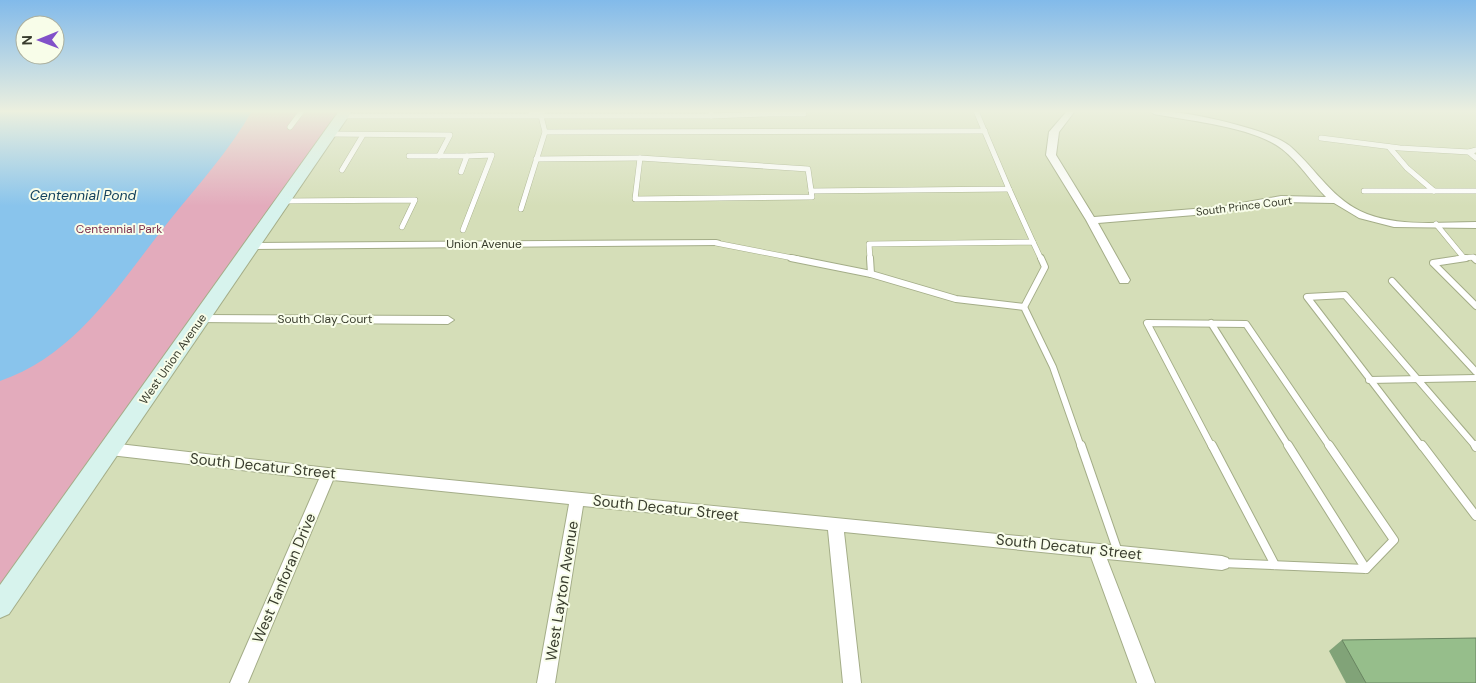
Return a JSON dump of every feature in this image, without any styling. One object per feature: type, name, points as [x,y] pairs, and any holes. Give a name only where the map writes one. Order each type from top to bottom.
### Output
[{"type":"street","name":"West Union Avenue","points":[[0,605],[202,319],[323,143]]},
{"type":"street","points":[[1053,143],[1051,155],[1091,220],[1124,280]]},
{"type":"street","points":[[1278,143],[1286,148],[1336,200],[1358,214],[1376,221],[1476,226]]},
{"type":"street","name":"South Prince Court","points":[[1091,220],[1219,210],[1281,199],[1336,200]]},
{"type":"street","name":"Union Avenue","points":[[252,246],[716,243]]},
{"type":"street","name":"South Clay Court","points":[[202,319],[448,320]]},
{"type":"street","name":"South Decatur Street","points":[[110,449],[328,474],[1118,552],[1222,564]]},
{"type":"street","name":"West Tanforan Drive","points":[[239,683],[328,474]]},
{"type":"street","name":"West Layton Avenue","points":[[546,683],[577,499]]},
{"type":"street","points":[[835,525],[852,683]]},
{"type":"street","points":[[1096,550],[1146,683]]},
{"type":"lane","points":[[342,170],[358,143]]},
{"type":"lane","points":[[439,156],[446,143]]},
{"type":"lane","points":[[521,209],[541,143]]},
{"type":"lane","points":[[990,143],[1045,267],[1024,307]]},
{"type":"lane","points":[[1358,143],[1389,147],[1469,152],[1476,150]]},
{"type":"lane","points":[[1389,147],[1407,168],[1434,191]]},
{"type":"lane","points":[[1469,152],[1476,158]]},
{"type":"lane","points":[[409,156],[492,155],[463,230]]},
{"type":"lane","points":[[461,172],[468,156]]},
{"type":"lane","points":[[536,159],[640,158],[808,168],[812,197],[635,199],[640,158]]},
{"type":"lane","points":[[812,191],[1009,189]]},
{"type":"lane","points":[[1364,191],[1476,191]]},
{"type":"lane","points":[[283,201],[415,200],[402,227]]},
{"type":"lane","points":[[1436,224],[1464,258]]},
{"type":"lane","points":[[871,274],[869,244],[1033,242]]},
{"type":"lane","points":[[716,243],[871,274],[956,300],[1024,307]]},
{"type":"lane","points":[[1476,260],[1473,257],[1433,263],[1476,306]]},
{"type":"lane","points":[[1392,281],[1476,372]]},
{"type":"lane","points":[[1476,447],[1345,295],[1307,297],[1369,380],[1476,516]]},
{"type":"lane","points":[[1024,307],[1052,367],[1118,552]]},
{"type":"lane","points":[[1222,564],[1366,569],[1394,540],[1246,324],[1147,323],[1275,565]]},
{"type":"lane","points":[[1211,323],[1366,569]]},
{"type":"lane","points":[[1369,380],[1476,378]]},
{"type":"green space","name":"Centennial Park","points":[[0,143],[323,143],[0,605]]},
{"type":"water","name":"Centennial Pond","points":[[0,143],[231,143],[115,291],[75,335],[27,369],[0,381]]},
{"type":"building","points":[[1476,638],[1476,683],[1366,683],[1342,640]]}]
